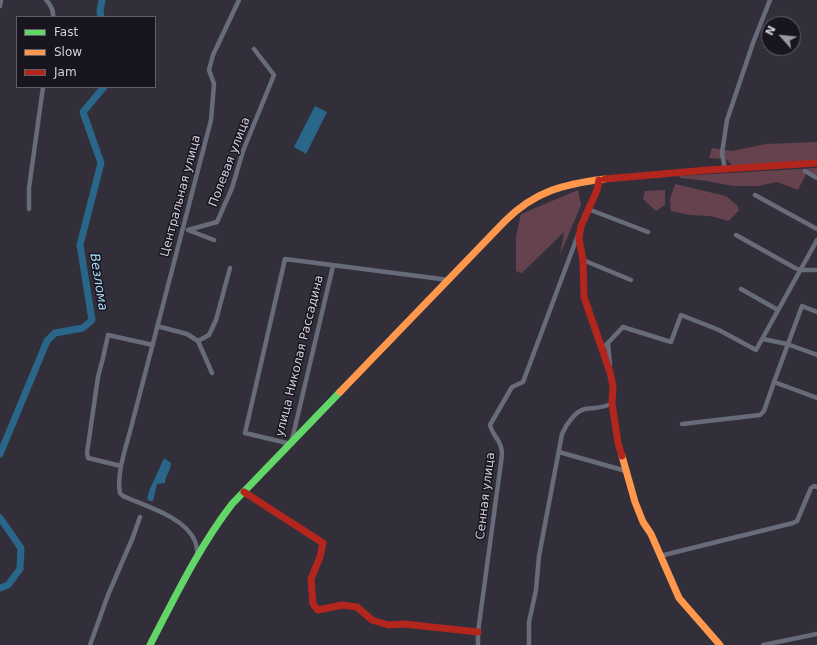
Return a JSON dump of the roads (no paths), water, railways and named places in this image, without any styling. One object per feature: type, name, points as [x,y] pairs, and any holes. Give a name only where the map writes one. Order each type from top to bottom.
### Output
[{"type":"street","points":[[0,6],[1,0]]},
{"type":"street","points":[[46,0],[54,13],[53,16]]},
{"type":"street","name":"Центральная улица","points":[[198,556],[195,540],[184,527],[164,514],[121,495],[119,491],[119,484],[122,466],[157,326],[211,120],[214,84],[209,70],[213,55],[239,0]]},
{"type":"street","points":[[725,169],[722,154],[727,120],[753,43],[770,0]]},
{"type":"street","name":"Полевая улица","points":[[188,230],[217,222],[232,188],[243,151],[274,75],[254,49]]},
{"type":"street","points":[[29,209],[29,188],[43,88]]},
{"type":"street","points":[[150,645],[187,575],[225,513],[505,221],[526,202],[538,195],[553,190],[599,180],[817,163]]},
{"type":"street","points":[[805,171],[817,178]]},
{"type":"street","points":[[599,180],[597,190],[579,232],[583,260],[584,297],[610,372],[613,386],[612,402],[617,438],[642,522],[651,534],[681,601],[720,645]]},
{"type":"street","points":[[755,195],[817,229]]},
{"type":"street","points":[[588,209],[648,232]]},
{"type":"street","points":[[182,230],[188,230],[214,240]]},
{"type":"street","name":"Сенная улица","points":[[478,645],[478,632],[502,456],[502,449],[499,439],[491,430],[490,425],[512,387],[523,382],[579,232]]},
{"type":"street","points":[[736,235],[794,268],[800,270],[817,270]]},
{"type":"street","points":[[601,346],[605,346],[623,327],[671,342],[681,315],[719,330],[756,350],[817,240]]},
{"type":"street","name":"улица Николая Рассадина","points":[[333,266],[291,444],[245,433],[285,259],[449,280]]},
{"type":"street","points":[[583,260],[631,280]]},
{"type":"street","points":[[198,341],[209,335],[216,320],[230,268]]},
{"type":"street","points":[[741,290],[778,310]]},
{"type":"street","points":[[682,424],[760,415],[764,410],[802,306],[817,312]]},
{"type":"street","points":[[157,326],[187,334],[198,341],[212,373]]},
{"type":"street","points":[[122,466],[88,458],[87,453],[98,378],[108,335],[153,345]]},
{"type":"street","points":[[763,339],[788,344],[817,355]]},
{"type":"street","points":[[608,343],[610,372]]},
{"type":"street","points":[[774,382],[817,398]]},
{"type":"street","points":[[529,645],[529,622],[536,590],[539,556],[561,438],[564,430],[578,412],[584,409],[605,407],[612,402]]},
{"type":"street","points":[[559,452],[626,471]]},
{"type":"street","points":[[660,556],[793,523],[797,521],[811,488],[814,486],[817,487]]},
{"type":"street","points":[[244,492],[323,543],[320,557],[311,579],[312,604],[318,610],[342,605],[357,607],[372,620],[388,626],[404,624],[478,632]]},
{"type":"street","points":[[90,645],[108,595],[133,537],[140,516]]},
{"type":"street","points":[[763,645],[817,634]]},
{"type":"water","points":[[315,106],[327,112],[306,154],[294,147]]},
{"type":"water","points":[[164,458],[171,463],[165,483],[157,484],[153,501],[149,501],[147,498],[150,489]]},
{"type":"waterway","name":"Везлома","points":[[101,16],[102,0]]},
{"type":"waterway","name":"Везлома","points":[[0,454],[47,341],[55,333],[83,328],[92,320],[80,245],[101,163],[83,112],[103,88]]},
{"type":"waterway","name":"Везлома","points":[[0,518],[21,548],[20,569],[8,585],[0,588]]}]
